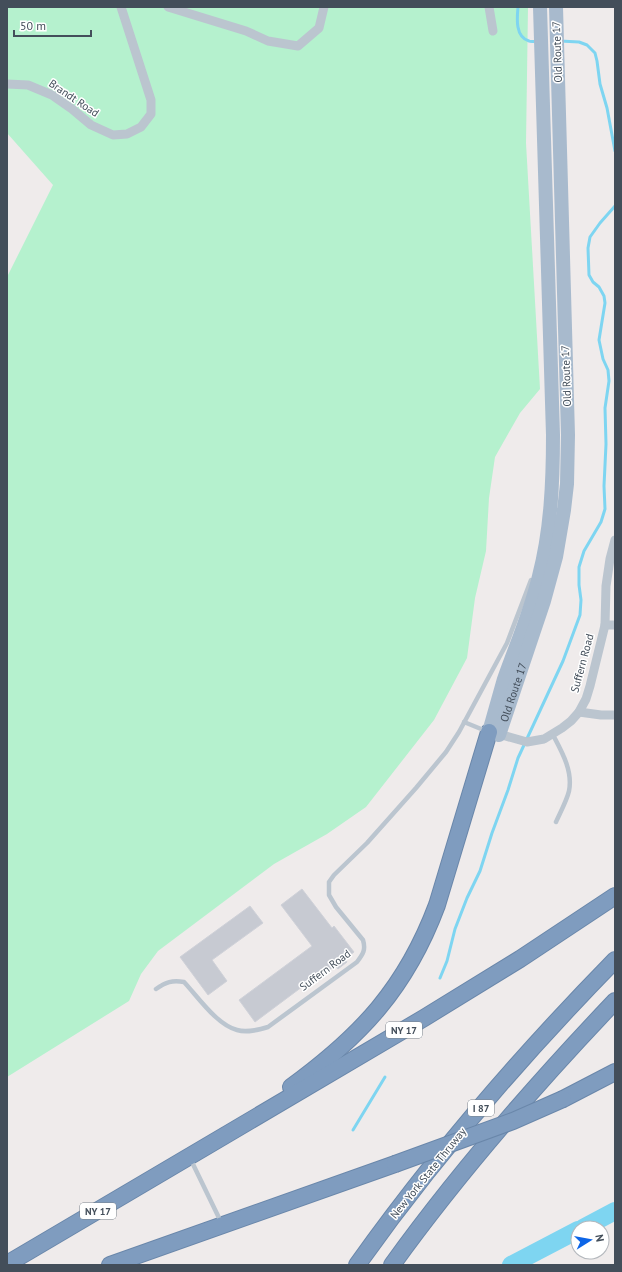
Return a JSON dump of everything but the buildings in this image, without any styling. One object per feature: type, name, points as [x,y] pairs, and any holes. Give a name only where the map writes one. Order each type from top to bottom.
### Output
[{"type":"highway","points":[[189,1157],[324,1062],[371,1018],[400,981],[420,946],[437,905],[494,733]]},
{"type":"highway","name":"NY 17","points":[[7,1264],[424,1018],[520,959],[615,896]]},
{"type":"highway","name":"New York State Thruway","points":[[357,1265],[417,1186],[468,1123],[539,1041],[615,960]]},
{"type":"highway","name":"I 87","points":[[392,1265],[439,1203],[485,1147],[560,1060],[615,1001]]},
{"type":"highway","points":[[110,1265],[513,1121],[563,1099],[615,1072]]},
{"type":"main road","name":"Old Route 17","points":[[494,733],[504,679],[539,576],[551,508],[553,459],[540,7]]},
{"type":"main road","name":"Old Route 17","points":[[494,733],[550,579],[561,533],[567,484],[568,435],[556,7]]},
{"type":"street","name":"Brandt Road","points":[[7,84],[28,85],[52,95],[91,125],[113,135],[127,134],[141,127],[151,114],[151,100],[121,7]]},
{"type":"street","points":[[168,7],[246,31],[268,41],[298,46],[319,28],[324,7]]},
{"type":"street","points":[[489,7],[494,31]]},
{"type":"street","name":"Suffern Road","points":[[494,733],[527,742],[544,739],[553,735],[571,721],[579,712],[586,699],[590,686],[605,626],[606,586],[610,559],[615,540]]},
{"type":"street","points":[[605,626],[615,625]]},
{"type":"street","points":[[579,712],[615,715]]},
{"type":"lane","points":[[537,560],[548,505],[553,459]]},
{"type":"lane","name":"Suffern Road","points":[[156,989],[174,980],[184,982],[218,1020],[236,1030],[255,1031],[268,1027],[357,962],[364,953],[365,946],[363,940],[336,907],[329,895],[329,882],[334,875],[367,843],[446,752],[507,643],[533,575]]},
{"type":"lane","name":"Suffern Road","points":[[464,722],[494,733]]},
{"type":"lane","points":[[553,735],[566,762],[570,775],[569,791],[556,822]]},
{"type":"lane","points":[[189,1157],[222,1225]]},
{"type":"green space","points":[[7,7],[528,7],[526,143],[540,389],[520,413],[495,457],[489,498],[486,551],[475,598],[467,658],[434,720],[366,807],[327,834],[274,864],[158,951],[141,974],[129,1001],[7,1077],[7,277],[53,185],[7,133]]},
{"type":"waterway","points":[[518,7],[518,27],[521,36],[530,41],[538,41]]},
{"type":"waterway","points":[[560,41],[579,42],[587,45],[595,53],[600,84],[607,108],[615,151]]},
{"type":"waterway","points":[[440,978],[447,961],[455,929],[467,898],[480,871],[518,758],[563,661],[580,615],[581,600],[579,567],[584,551],[601,522],[605,509],[605,408],[609,381],[608,370],[603,359],[599,340],[605,303],[604,296],[599,287],[593,282],[589,275],[588,248],[590,237],[615,206]]},
{"type":"waterway","points":[[353,1130],[385,1077]]},
{"type":"waterway","points":[[598,1220],[615,1211]]},
{"type":"waterway","points":[[511,1265],[570,1234]]}]
